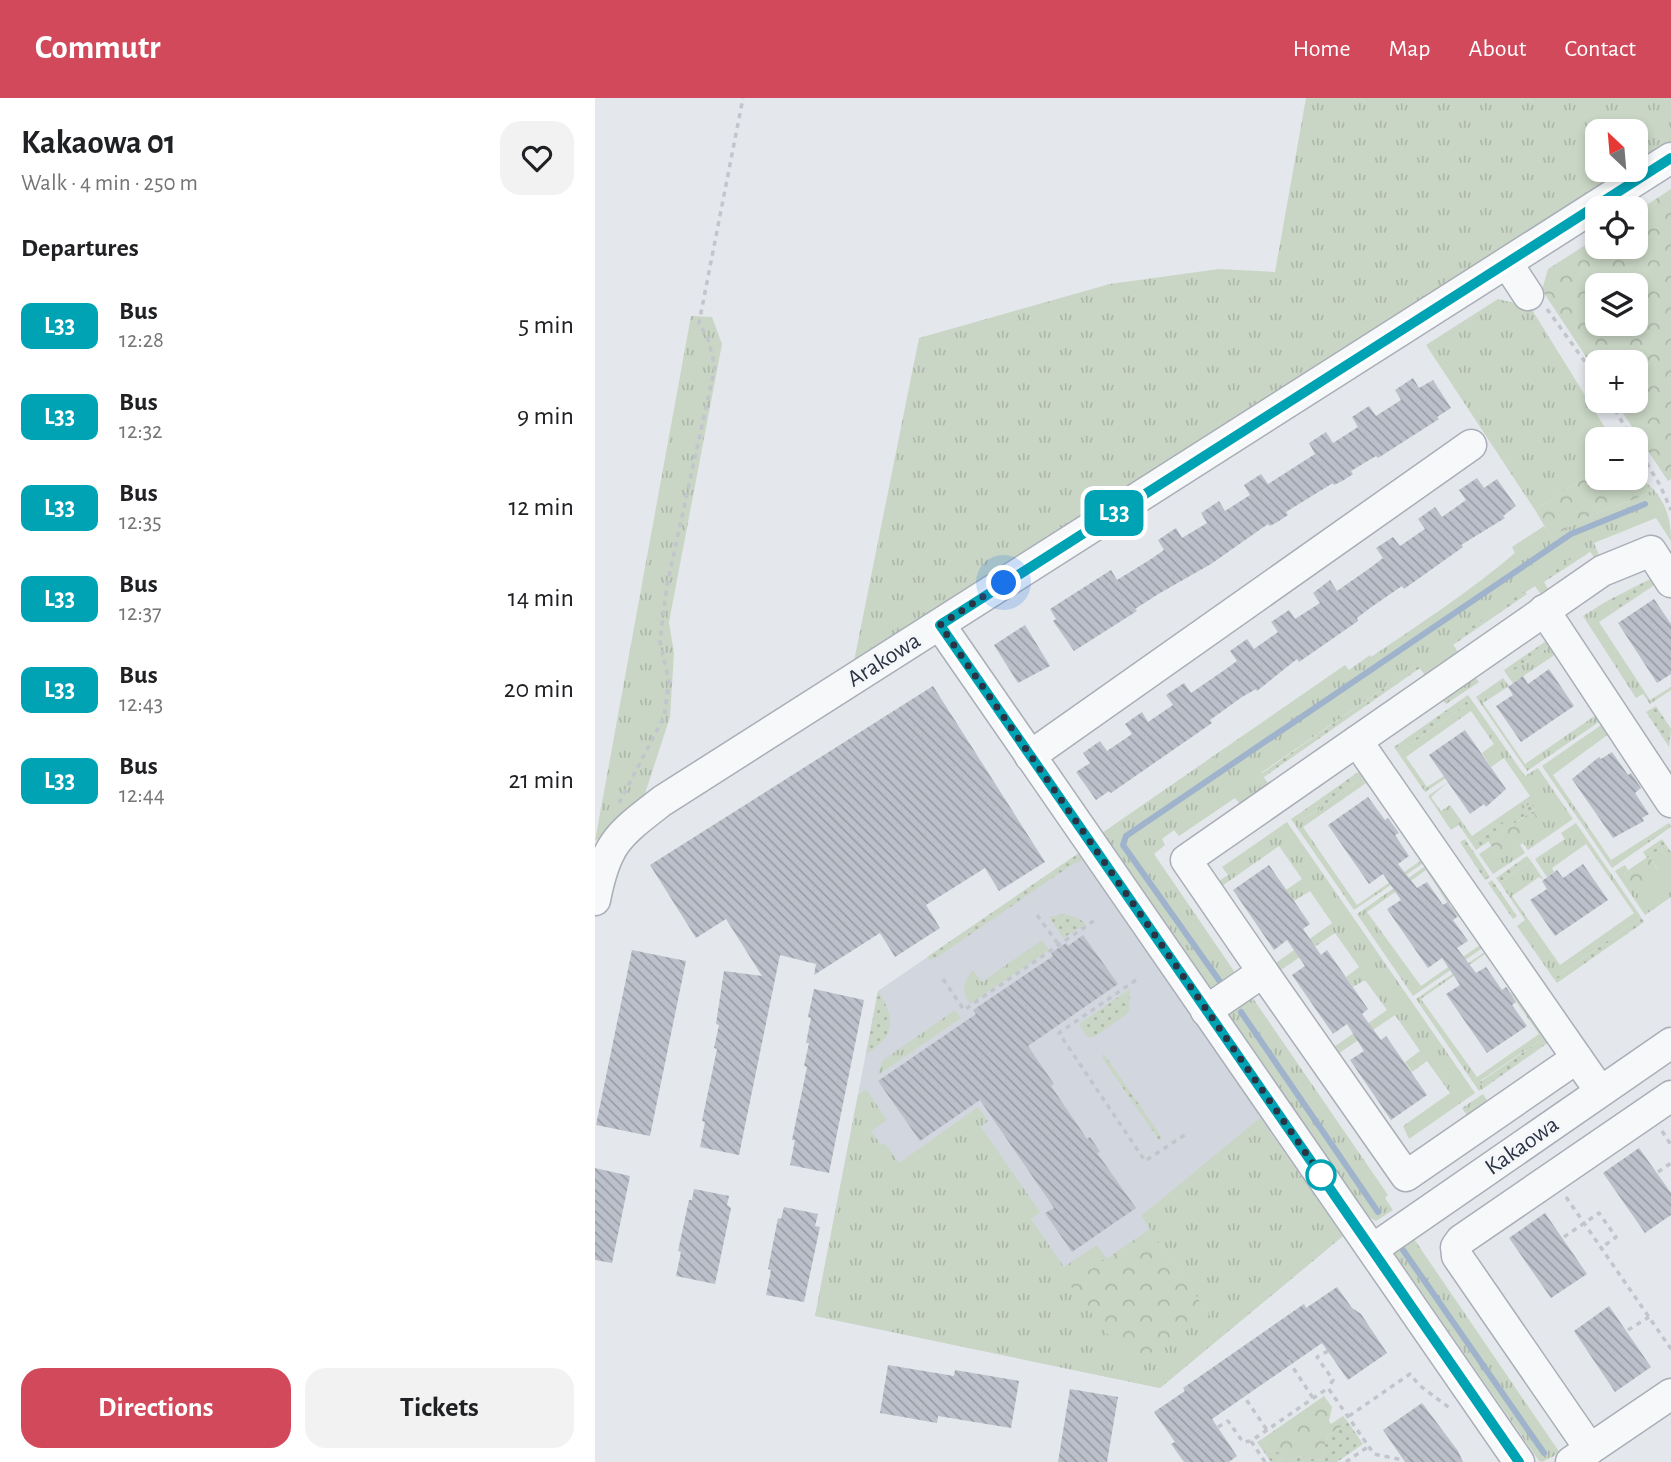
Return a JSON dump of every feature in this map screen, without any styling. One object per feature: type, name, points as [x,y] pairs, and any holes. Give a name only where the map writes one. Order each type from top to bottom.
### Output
[{"type":"street","name":"Arakowa","points":[[595,900],[600,873],[610,849],[629,827],[672,795],[1671,158]]},
{"type":"street","points":[[1507,263],[1528,295]]},
{"type":"street","points":[[1030,756],[1471,445]]},
{"type":"street","points":[[1577,1058],[1406,1176],[1180,852],[1357,741],[1602,571],[1651,551],[1671,582]]},
{"type":"street","points":[[1543,610],[1671,802]]},
{"type":"street","points":[[940,625],[1519,1462]]},
{"type":"street","points":[[1357,741],[1600,1091]]},
{"type":"street","points":[[1206,1011],[1263,972]]},
{"type":"street","name":"Kakaowa","points":[[1373,1249],[1671,1043]]},
{"type":"street","points":[[1644,1061],[1670,1098],[1461,1240],[1457,1247],[1457,1256],[1581,1456],[1671,1394]]},
{"type":"street","points":[[1475,1129],[1499,1162]]},
{"type":"path","points":[[614,813],[664,717],[669,682],[660,641],[667,585],[715,366],[708,339],[699,323],[743,98]]},
{"type":"path","points":[[1528,295],[1534,290],[1585,362]]},
{"type":"path","points":[[1648,466],[1671,510]]},
{"type":"path","points":[[1037,915],[1059,945]]},
{"type":"path","points":[[943,979],[964,1010],[1095,920]]},
{"type":"path","points":[[1136,980],[1059,1033],[1145,1161],[1186,1134]]},
{"type":"path","points":[[1660,1129],[1671,1145]]},
{"type":"path","points":[[1658,1172],[1671,1163]]},
{"type":"path","points":[[1565,1196],[1671,1349]]},
{"type":"path","points":[[1564,1237],[1598,1213],[1616,1237],[1601,1248]]},
{"type":"path","points":[[1628,1330],[1649,1317]]},
{"type":"path","points":[[1217,1427],[1228,1421],[1243,1442],[1251,1441],[1328,1388],[1333,1380],[1317,1357],[1328,1351]]},
{"type":"path","points":[[1288,1360],[1313,1398]]},
{"type":"path","points":[[1348,1416],[1410,1374],[1419,1385],[1451,1409],[1459,1405]]},
{"type":"path","points":[[1328,1388],[1374,1454],[1403,1460],[1407,1457]]},
{"type":"path","points":[[1241,1392],[1267,1430]]},
{"type":"path","points":[[1251,1441],[1265,1462]]},
{"type":"path","points":[[1346,1462],[1369,1446]]},
{"type":"shaded area","points":[[1079,853],[1343,1236],[1160,1388],[815,1316],[878,991]]},
{"type":"green space","points":[[1306,98],[1671,98],[1671,145],[1649,159],[1649,119],[1585,119],[1585,182],[1612,182],[1591,196],[1585,196],[1585,200],[852,671],[919,338],[1110,284],[1219,269],[1275,272]]},
{"type":"green space","points":[[1671,189],[1671,479],[1668,481],[1648,451],[1648,427],[1632,427],[1623,413],[1648,413],[1648,350],[1585,350],[1585,355],[1542,290],[1548,269],[1585,245],[1585,259],[1648,259],[1648,204]]},
{"type":"green space","points":[[1498,299],[1518,304],[1526,300],[1585,395],[1585,413],[1596,413],[1605,427],[1585,427],[1585,477],[1535,510],[1426,345]]},
{"type":"green space","points":[[691,316],[712,317],[722,344],[669,622],[674,653],[670,717],[640,809],[595,841]]},
{"type":"green space","points":[[1585,477],[1585,490],[1648,490],[1648,484],[1653,489],[1633,500],[1596,513],[1551,537],[1535,510]]},
{"type":"green space","points":[[1653,489],[1667,514],[1671,541],[1656,518],[1594,543],[1602,563],[1599,564],[1588,549],[1542,579],[1552,595],[1545,600],[1535,586],[1451,641],[1461,657],[1429,680],[1417,665],[1261,773],[1272,789],[1244,809],[1235,798],[1179,836],[1174,830],[1162,839],[1165,845],[1154,854],[1238,977],[1210,997],[1102,833],[1345,665],[1349,670],[1426,620],[1515,553],[1512,547],[1544,526],[1551,536]]},
{"type":"green space","points":[[1588,548],[1590,552],[1544,582],[1541,579]]},
{"type":"green space","points":[[1652,578],[1656,584],[1614,612],[1607,601]]},
{"type":"green space","points":[[1525,591],[1527,594],[1453,645],[1450,641]]},
{"type":"green space","points":[[1607,601],[1614,612],[1599,622],[1650,700],[1671,687],[1671,690],[1650,704],[1643,694],[1636,698],[1583,616]]},
{"type":"green space","points":[[1549,639],[1553,644],[1507,675],[1504,670]]},
{"type":"green space","points":[[1553,644],[1602,720],[1527,771],[1476,697],[1503,678],[1509,686],[1483,703],[1525,764],[1596,715],[1556,654],[1513,683],[1507,675]]},
{"type":"green space","points":[[1418,664],[1420,668],[1264,777],[1261,774]]},
{"type":"green space","points":[[1470,670],[1479,682],[1446,704],[1438,693]]},
{"type":"green space","points":[[1468,695],[1525,776],[1538,768],[1573,819],[1528,850],[1523,843],[1544,828],[1531,804],[1472,844],[1459,825],[1451,830],[1428,796],[1448,782],[1431,797],[1441,811],[1450,805],[1472,836],[1530,796],[1504,758],[1491,767],[1482,753],[1494,744],[1471,711],[1406,757],[1427,787],[1444,776],[1446,778],[1425,792],[1398,753],[1469,703],[1465,697]]},
{"type":"green space","points":[[1465,697],[1469,703],[1398,753],[1394,747]]},
{"type":"green space","points":[[1656,706],[1671,729],[1669,747],[1646,712]]},
{"type":"green space","points":[[1604,723],[1610,733],[1553,775],[1611,860],[1669,823],[1671,827],[1612,868],[1542,766]]},
{"type":"green space","points":[[1361,770],[1366,776],[1304,819],[1300,813]]},
{"type":"green space","points":[[1366,776],[1369,781],[1303,827],[1357,905],[1423,859],[1425,862],[1354,910],[1291,819],[1300,813],[1304,819]]},
{"type":"green space","points":[[1531,803],[1535,809],[1476,850],[1472,844]]},
{"type":"green space","points":[[1533,811],[1545,828],[1500,859],[1488,841]]},
{"type":"green space","points":[[1287,822],[1475,1093],[1409,1139],[1403,1126],[1450,1093],[1427,1061],[1412,1072],[1405,1062],[1420,1051],[1395,1015],[1335,1056],[1331,1049],[1387,1010],[1365,980],[1353,987],[1346,977],[1359,967],[1335,933],[1278,972],[1273,965],[1332,923],[1310,891],[1294,901],[1286,890],[1302,879],[1279,846],[1219,888],[1216,883],[1228,875],[1222,867]]},
{"type":"green space","points":[[1576,823],[1641,917],[1554,979],[1517,926],[1525,920],[1500,883],[1531,861],[1544,880],[1539,877],[1512,896],[1560,965],[1634,913],[1586,844],[1552,868],[1554,872],[1547,877],[1535,859],[1565,839],[1561,833]]},
{"type":"green space","points":[[1465,839],[1490,877],[1485,880],[1460,842]]},
{"type":"green space","points":[[1662,839],[1671,852],[1671,863],[1661,848],[1647,858],[1643,852]]},
{"type":"green space","points":[[1520,845],[1525,853],[1493,874],[1479,854],[1491,846],[1500,858]]},
{"type":"green space","points":[[1661,848],[1671,863],[1671,897],[1645,915],[1615,871],[1625,865],[1628,870],[1624,873],[1639,895],[1658,870],[1649,856]]},
{"type":"green space","points":[[1079,853],[1083,860],[1073,864],[936,958],[930,960],[927,957]]},
{"type":"green space","points":[[1527,856],[1531,861],[1500,883],[1496,878]]},
{"type":"green space","points":[[1649,856],[1662,877],[1639,896],[1624,873]]},
{"type":"green space","points":[[1427,865],[1452,902],[1448,904],[1426,870],[1367,912],[1421,986],[1480,945],[1460,916],[1457,917],[1451,908],[1455,905],[1484,947],[1413,996],[1357,914]]},
{"type":"green space","points":[[1492,880],[1517,916],[1513,919],[1488,883]]},
{"type":"green space","points":[[1064,914],[1078,918],[1086,924],[1063,938],[1049,917]]},
{"type":"green space","points":[[1641,917],[1644,922],[1557,983],[1554,979]]},
{"type":"green space","points":[[1042,940],[1049,950],[970,1004],[964,987],[973,970],[982,982]]},
{"type":"green space","points":[[1486,951],[1511,987],[1507,989],[1508,986],[1485,954],[1421,999],[1477,1077],[1539,1034],[1510,993],[1514,991],[1545,1037],[1480,1081],[1484,1088],[1479,1091],[1416,999]]},
{"type":"green space","points":[[1130,989],[1127,1014],[1094,1037],[1087,1037],[1079,1024]]},
{"type":"green space","points":[[878,991],[888,1010],[890,1026],[883,1041],[866,1054]]},
{"type":"green space","points":[[1250,994],[1388,1195],[1385,1198],[1393,1210],[1376,1221],[1371,1218],[1368,1220],[1305,1124],[1299,1129],[1220,1015]]},
{"type":"green space","points":[[955,1010],[961,1018],[878,1075],[882,1061]]},
{"type":"green space","points":[[1545,1037],[1549,1042],[1484,1088],[1480,1082]]},
{"type":"green space","points":[[1104,1054],[1162,1139],[1159,1140],[1102,1058]]},
{"type":"green space","points":[[1635,1080],[1638,1085],[1414,1239],[1560,1453],[1542,1462],[1395,1254],[1396,1246]]},
{"type":"green space","points":[[866,1089],[887,1120],[871,1131],[881,1145],[885,1143],[899,1163],[978,1107],[988,1121],[981,1127],[1040,1212],[1031,1219],[1064,1267],[1097,1245],[1107,1259],[1070,1285],[1209,1315],[1141,1216],[1260,1118],[1343,1236],[1160,1388],[815,1316],[858,1095]]},
{"type":"green space","points":[[1483,1094],[1491,1106],[1470,1120],[1462,1108]]},
{"type":"green space","points":[[1150,1229],[1209,1315],[1146,1356],[1127,1359],[1069,1284]]},
{"type":"green space","points":[[1324,1396],[1332,1407],[1329,1421],[1331,1424],[1343,1416],[1348,1422],[1327,1436],[1322,1461],[1299,1456],[1290,1462],[1277,1462],[1284,1457],[1282,1453],[1269,1451],[1262,1439]]},
{"type":"green space","points":[[1348,1422],[1363,1444],[1337,1462],[1290,1462],[1299,1456],[1322,1461],[1327,1436]]},
{"type":"green space","points":[[1262,1439],[1269,1451],[1283,1453],[1285,1456],[1277,1462],[1271,1462],[1257,1442]]},
{"type":"building","points":[[1413,378],[1419,388],[1433,380],[1451,408],[1437,417],[1439,419],[1378,458],[1376,456],[1351,471],[1353,474],[1344,480],[1334,485],[1333,483],[1286,512],[1288,515],[1279,521],[1270,526],[1268,524],[1211,564],[1160,593],[1074,651],[1053,621],[1056,619],[1050,609],[1111,570],[1117,580],[1151,559],[1164,550],[1158,540],[1176,528],[1182,538],[1207,523],[1201,513],[1219,501],[1225,511],[1250,495],[1244,485],[1261,474],[1268,484],[1315,454],[1309,443],[1326,432],[1333,443],[1358,427],[1352,417],[1369,406],[1376,416],[1401,400],[1395,390]]},
{"type":"building","points":[[1477,478],[1484,488],[1497,479],[1516,506],[1503,516],[1505,518],[1461,545],[1463,547],[1404,589],[1402,586],[1370,608],[1357,618],[1358,621],[1299,662],[1297,659],[1257,691],[1256,689],[1242,697],[1210,720],[1212,723],[1111,793],[1109,791],[1096,800],[1076,772],[1090,763],[1083,753],[1100,741],[1107,751],[1132,734],[1125,724],[1142,712],[1148,722],[1173,705],[1166,695],[1184,683],[1191,693],[1223,671],[1237,661],[1230,651],[1247,639],[1254,649],[1278,632],[1271,622],[1289,610],[1295,619],[1320,603],[1313,593],[1330,580],[1337,591],[1370,568],[1383,558],[1376,548],[1393,537],[1400,546],[1425,529],[1418,519],[1435,507],[1442,517],[1466,500],[1459,490]]},
{"type":"building","points":[[1654,599],[1671,624],[1671,674],[1657,683],[1618,623]]},
{"type":"building","points":[[1025,625],[1050,666],[1018,683],[994,645]]},
{"type":"building","points":[[1549,669],[1574,706],[1521,742],[1496,706],[1513,695],[1508,687],[1523,676],[1528,684]]},
{"type":"building","points":[[933,686],[1045,862],[999,891],[985,868],[926,905],[940,928],[895,957],[880,933],[814,975],[816,964],[780,955],[739,1155],[700,1147],[705,1122],[702,1121],[717,1049],[714,1048],[719,1025],[716,1024],[724,971],[762,976],[726,919],[696,938],[650,865]]},
{"type":"building","points":[[1465,730],[1506,789],[1486,807],[1484,804],[1470,814],[1429,755]]},
{"type":"building","points":[[1612,752],[1641,788],[1635,793],[1649,814],[1642,818],[1644,821],[1613,838],[1572,779],[1599,757],[1601,759]]},
{"type":"building","points":[[1368,797],[1385,820],[1388,818],[1399,833],[1395,835],[1409,856],[1398,864],[1417,888],[1427,882],[1443,905],[1448,902],[1457,917],[1453,920],[1468,941],[1457,948],[1476,973],[1486,967],[1502,990],[1506,987],[1516,1002],[1512,1005],[1527,1026],[1487,1053],[1446,994],[1460,985],[1442,958],[1428,968],[1387,909],[1401,900],[1383,874],[1369,884],[1328,825]]},
{"type":"building","points":[[1583,864],[1608,900],[1555,936],[1530,900],[1547,889],[1542,881],[1557,870],[1563,878]]},
{"type":"building","points":[[1269,865],[1310,924],[1303,929],[1321,955],[1327,950],[1368,1009],[1362,1014],[1381,1040],[1386,1036],[1427,1095],[1391,1120],[1350,1060],[1364,1051],[1347,1024],[1333,1034],[1292,975],[1305,966],[1287,940],[1274,950],[1233,890]]},
{"type":"building","points":[[1083,935],[1118,984],[1028,1046],[1054,1084],[1051,1086],[1087,1139],[1090,1137],[1100,1152],[1097,1153],[1136,1208],[1072,1252],[1045,1213],[1054,1208],[980,1100],[920,1141],[878,1081],[976,1014],[973,1010],[1053,956],[1051,953],[1066,943],[1068,946]]},
{"type":"building","points":[[632,950],[686,961],[650,1136],[596,1125]]},
{"type":"building","points":[[814,989],[864,1000],[829,1173],[790,1165],[795,1140],[792,1140],[807,1067],[804,1066],[811,1018],[808,1017]]},
{"type":"building","points":[[1639,1148],[1671,1193],[1671,1215],[1645,1233],[1603,1173]]},
{"type":"building","points":[[595,1168],[630,1176],[612,1263],[595,1260]]},
{"type":"building","points":[[694,1189],[729,1196],[727,1205],[731,1208],[715,1284],[676,1276],[681,1252],[678,1251]]},
{"type":"building","points":[[784,1207],[818,1214],[815,1226],[820,1227],[804,1302],[766,1295],[778,1218],[781,1219]]},
{"type":"building","points":[[1545,1213],[1587,1274],[1551,1298],[1509,1238]]},
{"type":"building","points":[[1337,1287],[1352,1308],[1361,1314],[1387,1353],[1348,1380],[1322,1343],[1212,1419],[1237,1456],[1229,1462],[1184,1462],[1171,1444],[1175,1442],[1154,1412],[1185,1391],[1183,1388],[1304,1304],[1306,1308]]},
{"type":"building","points":[[1609,1306],[1651,1367],[1615,1392],[1574,1331]]},
{"type":"building","points":[[888,1365],[954,1376],[955,1370],[1019,1381],[1011,1428],[938,1416],[937,1423],[880,1413]]},
{"type":"building","points":[[1070,1389],[1118,1397],[1107,1462],[1058,1462]]},
{"type":"building","points":[[1422,1403],[1458,1451],[1463,1462],[1405,1462],[1383,1430]]},
{"type":"waterway","points":[[1221,983],[1123,845],[1126,836],[1571,534],[1645,504]]},
{"type":"waterway","points":[[1241,1012],[1378,1212]]},
{"type":"waterway","points":[[1403,1250],[1544,1453]]},
{"type":"bus line","name":"L33","points":[[1519,1462],[940,625],[1671,158]]},
{"type":"route","points":[[1004,583],[940,625],[1321,1175]]}]
